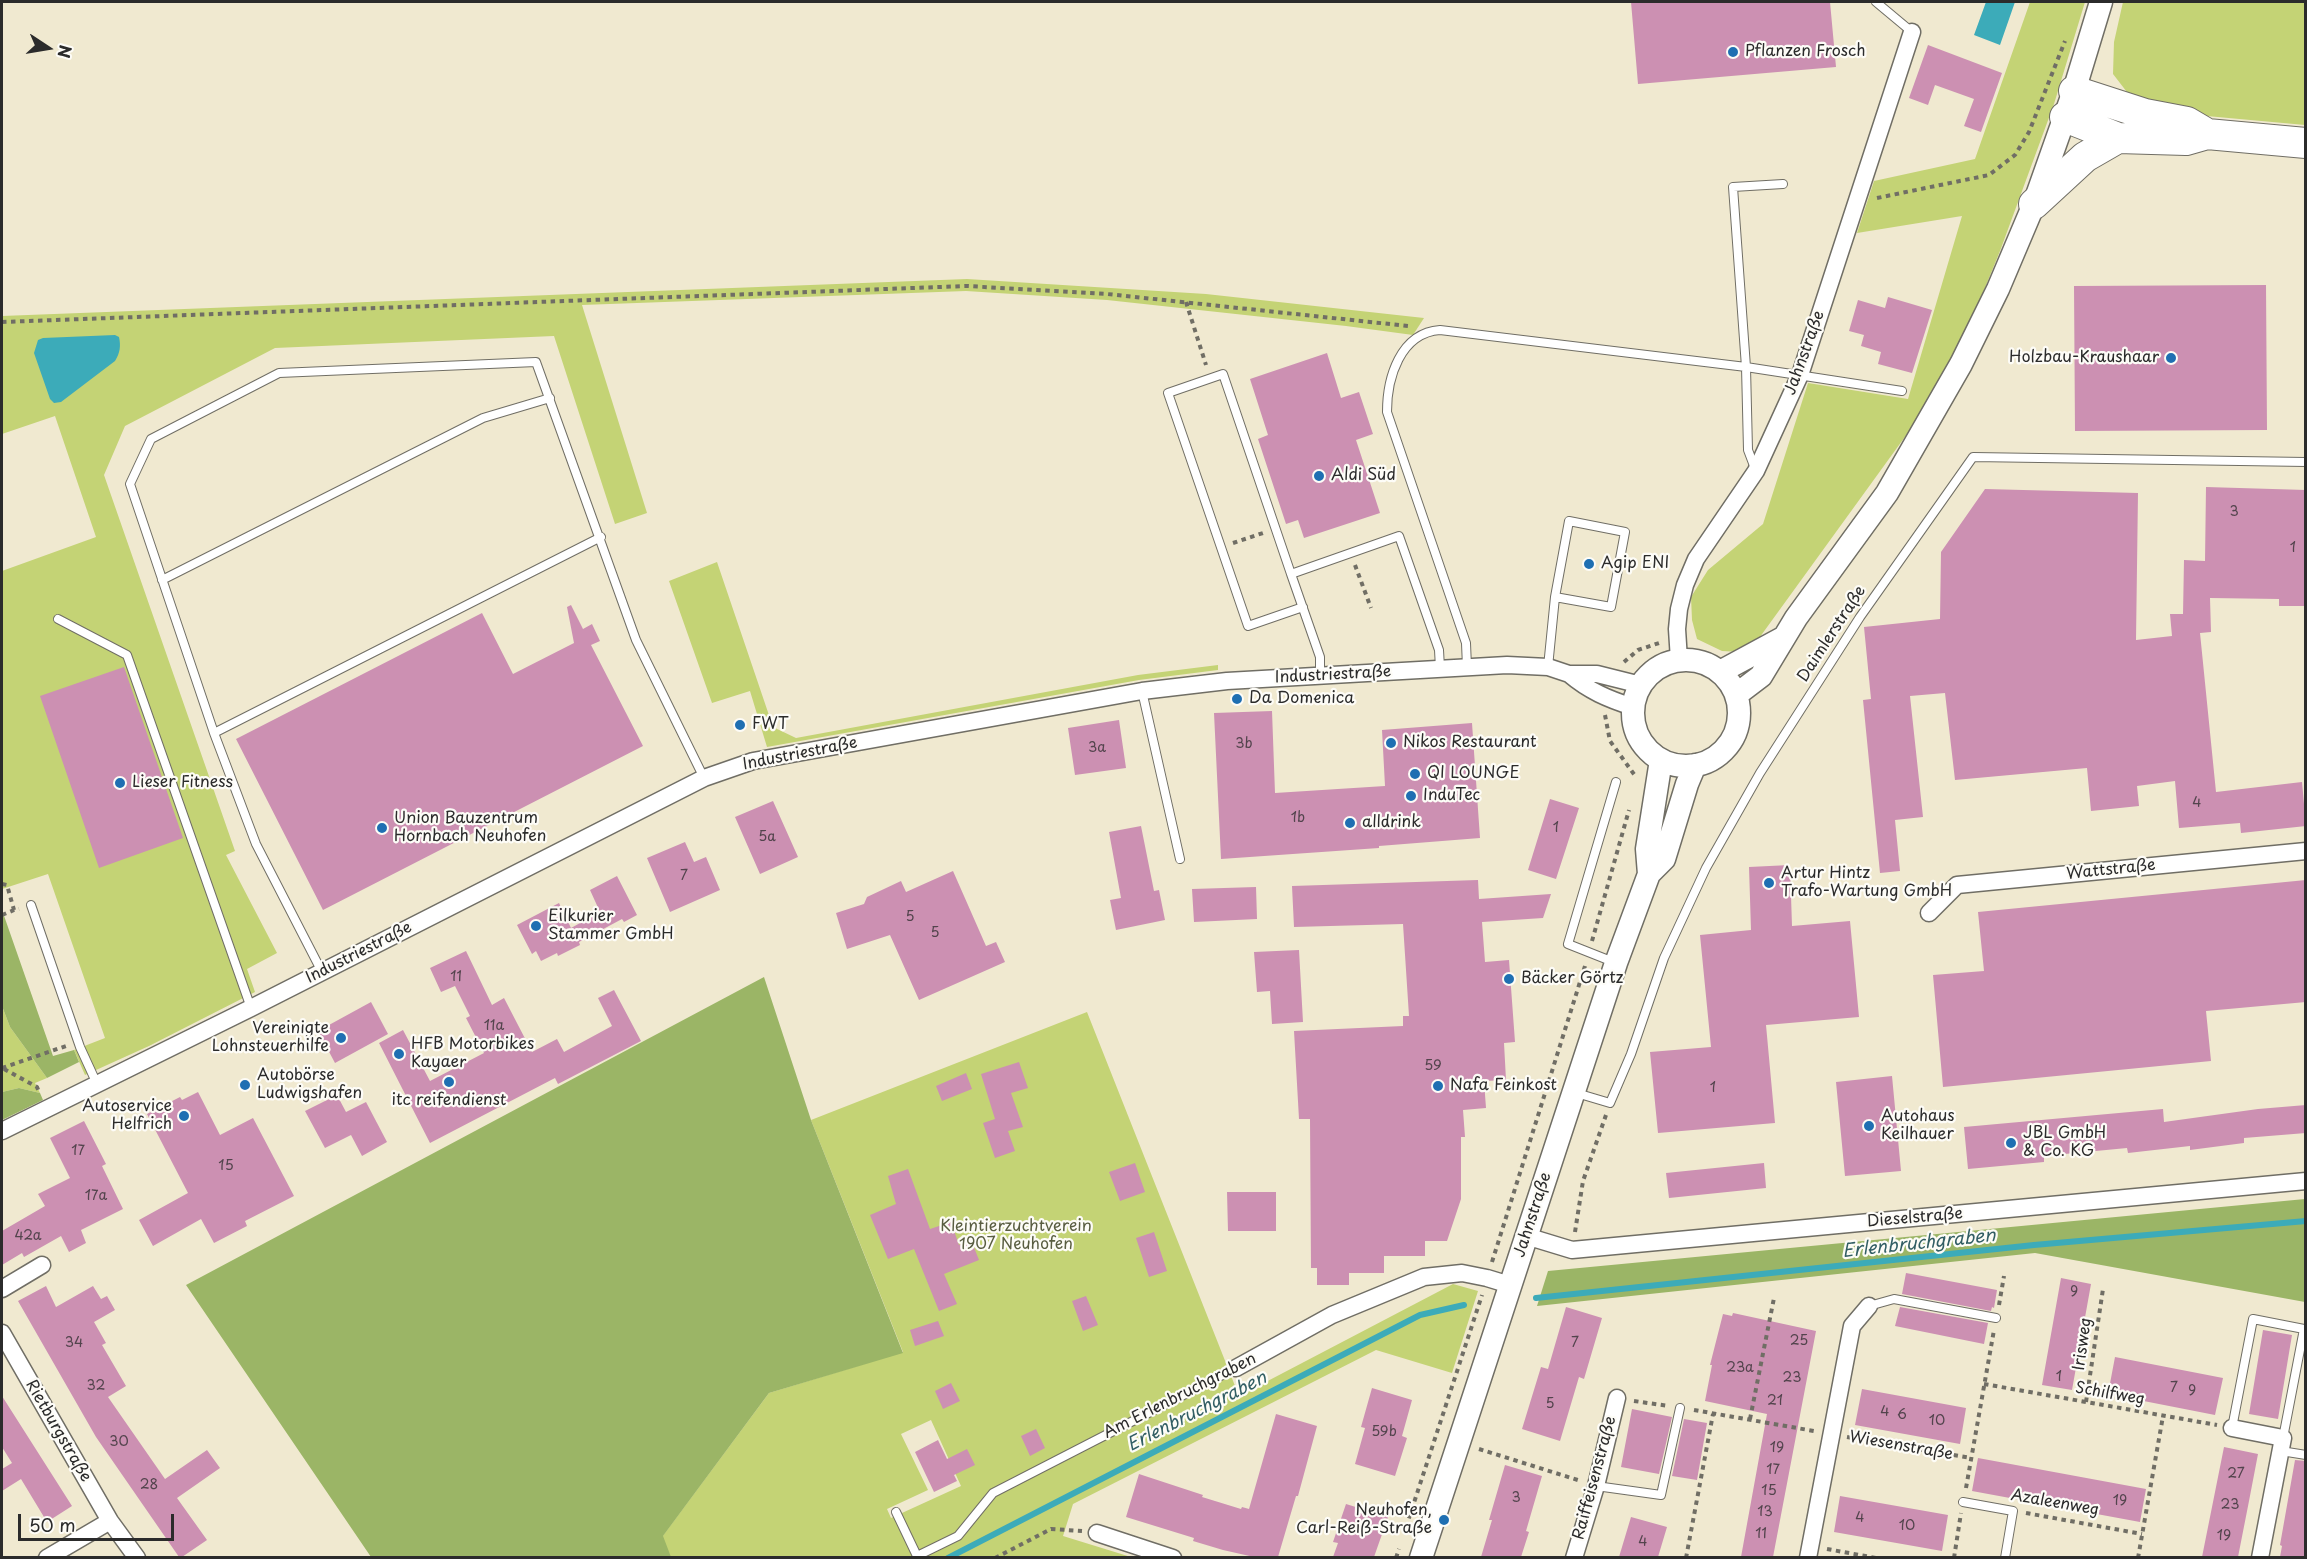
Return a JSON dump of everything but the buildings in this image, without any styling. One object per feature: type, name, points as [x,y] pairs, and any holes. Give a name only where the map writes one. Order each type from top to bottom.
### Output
[{"type":"highway","points":[[2070,104],[2187,122],[2207,134]]},
{"type":"highway","points":[[2070,104],[2118,138]]},
{"type":"highway","points":[[2034,204],[2085,157],[2118,138],[2186,140],[2207,134],[2306,143]]},
{"type":"street","points":[[1736,695],[1761,675],[1782,639],[1887,493],[1961,364],[1998,289],[2034,204],[2070,104],[2101,2]]},
{"type":"street","name":"Jahnstraße","points":[[1679,660],[1677,629],[1685,585],[1696,559],[1756,471],[1800,375],[1912,32]]},
{"type":"street","points":[[1720,672],[1782,639]]},
{"type":"street","points":[[1679,660],[1708,665],[1720,672],[1730,683],[1736,695],[1739,710],[1732,740],[1716,756],[1695,765],[1677,766],[1661,760],[1648,750],[1639,738],[1634,722],[1633,706],[1641,685],[1652,673],[1664,665],[1679,660]]},
{"type":"street","name":"Industriestraße","points":[[2,1131],[251,1008],[704,778],[753,761],[1142,691],[1227,681],[1507,665],[1548,667],[1569,674],[1597,674],[1641,685]]},
{"type":"street","name":"Industriestraße","points":[[1569,674],[1586,688],[1607,699],[1633,706]]},
{"type":"street","name":"Jahnstraße","points":[[1649,874],[1647,849],[1661,760]]},
{"type":"street","name":"Jahnstraße","points":[[1420,1557],[1616,963],[1649,874],[1664,859],[1695,765]]},
{"type":"street","name":"Wattstraße","points":[[1929,913],[1956,885],[2306,851]]},
{"type":"street","name":"Dieselstraße","points":[[1526,1236],[1572,1250],[2306,1181]]},
{"type":"street","points":[[2,1288],[42,1265]]},
{"type":"street","name":"Am Erlenbruchgraben","points":[[1236,1368],[1332,1315],[1424,1277],[1462,1273],[1510,1285]]},
{"type":"street","name":"Wiesenstraße","points":[[1809,1552],[1852,1326],[1869,1306]]},
{"type":"street","name":"Rietburgstraße","points":[[2,1333],[110,1521],[137,1557]]},
{"type":"street","name":"Raiffeisenstraße","points":[[1574,1557],[1596,1486],[1617,1398]]},
{"type":"street","points":[[2232,1428],[2282,1445],[2260,1557]]},
{"type":"street","points":[[47,1557],[110,1521]]},
{"type":"street","points":[[1097,1533],[1173,1557]]},
{"type":"lane","points":[[1876,2],[1912,32]]},
{"type":"lane","points":[[1756,471],[1748,450],[1746,367],[1733,187],[1783,184]]},
{"type":"lane","points":[[1467,667],[1466,644],[1387,412],[1387,392],[1392,372],[1411,343],[1421,335],[1440,330],[1746,367],[1902,391]]},
{"type":"lane","points":[[322,972],[256,844],[214,733],[129,484],[151,438],[279,373],[537,362],[636,640],[704,778]]},
{"type":"lane","points":[[1303,607],[1248,626],[1168,393],[1223,374],[1291,574],[1303,607],[1320,657],[1320,675]]},
{"type":"lane","points":[[162,580],[483,418],[550,398]]},
{"type":"lane","name":"Daimlerstraße","points":[[1610,1103],[1631,1054],[1664,958],[1706,868],[1760,773],[1860,617],[1973,457],[2306,462]]},
{"type":"lane","points":[[1548,667],[1555,597],[1569,521],[1625,531],[1611,608],[1555,597]]},
{"type":"lane","points":[[1291,574],[1399,536],[1438,650],[1440,668]]},
{"type":"lane","points":[[214,733],[601,537]]},
{"type":"lane","points":[[58,619],[127,655],[251,1008]]},
{"type":"lane","points":[[1142,691],[1180,860]]},
{"type":"lane","points":[[1616,782],[1568,944],[1616,963]]},
{"type":"lane","points":[[31,904],[78,1042],[97,1084]]},
{"type":"lane","points":[[1573,1092],[1610,1103]]},
{"type":"lane","points":[[1869,1306],[1894,1299],[1996,1318]]},
{"type":"lane","points":[[2232,1428],[2253,1319],[2304,1329],[2282,1445],[2306,1455]]},
{"type":"lane","name":"Am Erlenbruchgraben","points":[[896,1512],[917,1556],[958,1536],[993,1493],[1236,1368]]},
{"type":"lane","points":[[1596,1486],[1662,1495],[1680,1408]]},
{"type":"lane","name":"Azaleenweg","points":[[1963,1502],[2013,1511]]},
{"type":"lane","points":[[2005,1557],[2013,1511]]},
{"type":"path","points":[[1856,202],[1989,175],[2015,155],[2029,132],[2067,34]]},
{"type":"path","points":[[2,322],[967,286],[1107,294],[1186,302],[1415,327],[1421,335]]},
{"type":"path","points":[[1186,302],[1210,378]]},
{"type":"path","points":[[1221,547],[1276,529]]},
{"type":"path","points":[[1350,553],[1371,608]]},
{"type":"path","points":[[1607,699],[1604,710],[1610,741],[1638,780]]},
{"type":"path","points":[[1404,1535],[1589,952],[1632,802]]},
{"type":"path","points":[[2,884],[7,885],[15,910]]},
{"type":"path","points":[[2,915],[31,904]]},
{"type":"path","points":[[2,1069],[78,1042]]},
{"type":"path","points":[[2,1069],[37,1087]]},
{"type":"path","points":[[1572,1250],[1583,1181],[1610,1103]]},
{"type":"path","points":[[1954,1557],[2004,1276]]},
{"type":"path","name":"Irisweg","points":[[2086,1402],[2103,1289]]},
{"type":"path","name":"Wiesenstraße","points":[[1774,1298],[1750,1419],[1971,1458]]},
{"type":"path","name":"Schilfweg","points":[[1984,1384],[2232,1428]]},
{"type":"path","points":[[1686,1557],[1713,1414]]},
{"type":"path","points":[[2138,1557],[2163,1416]]},
{"type":"path","points":[[1458,1442],[1596,1486]]},
{"type":"path","name":"Azaleenweg","points":[[2013,1511],[2142,1534]]},
{"type":"path","points":[[995,1557],[1051,1529],[1097,1533]]},
{"type":"path","points":[[1396,1557],[1400,1546]]},
{"type":"path","points":[[1809,1552],[1876,1557]]},
{"type":"green space","points":[[2030,2],[2085,2],[2054,104],[2000,251],[1967,332],[1936,394],[1757,641],[1740,652],[1722,651],[1697,639],[1692,620],[1691,597],[1708,570],[1763,524],[1808,383],[1908,399],[1962,216],[1857,233],[1874,181],[1975,159]]},
{"type":"green space","points":[[2123,2],[2305,2],[2305,125],[2163,112],[2130,96],[2113,74],[2114,42]]},
{"type":"green space","points":[[967,279],[1206,294],[1424,318],[1413,335],[1107,300],[966,291],[582,305],[647,513],[615,524],[554,336],[275,348],[125,426],[104,475],[235,851],[226,855],[277,953],[247,969],[255,992],[149,1046],[85,1075],[74,1050],[105,1038],[48,874],[2,889],[2,571],[96,537],[55,416],[2,434],[2,316]]},
{"type":"green space","points":[[717,562],[773,727],[796,738],[1138,675],[1218,665],[1218,670],[1139,680],[767,747],[750,691],[712,703],[669,581]]},
{"type":"green space","points":[[2,910],[53,1056],[74,1050],[79,1062],[47,1078],[10,1027],[2,1006]]},
{"type":"green space","points":[[764,977],[811,1120],[903,1353],[769,1393],[663,1536],[671,1557],[371,1557],[186,1285]]},
{"type":"green space","points":[[2,1006],[10,1027],[47,1078],[35,1083],[40,1093],[19,1088],[2,1092]]},
{"type":"green space","name":"Kleintierzuchtverein 1907 Neuhofen","points":[[1087,1012],[1239,1396],[1453,1284],[1478,1291],[1452,1373],[1376,1350],[1073,1504],[1063,1536],[1131,1557],[671,1558],[662,1537],[769,1393],[903,1352],[811,1120]],"holes":[[[931,1420],[961,1486],[891,1518],[887,1509],[928,1490],[901,1434]]]},
{"type":"green space","points":[[19,1088],[40,1093],[43,1100],[2,1120],[2,1092]]},
{"type":"green space","points":[[2305,1199],[2305,1302],[2035,1253],[1537,1306],[1548,1271]]},
{"type":"water","points":[[1986,2],[2015,2],[2000,45],[1974,35]]},
{"type":"water","points":[[115,335],[119,337],[120,346],[115,361],[61,402],[54,403],[50,399],[34,353],[38,340]]},
{"type":"waterway","name":"Erlenbruchgraben","points":[[1536,1298],[2034,1245],[2306,1221]]},
{"type":"waterway","name":"Erlenbruchgraben","points":[[948,1558],[1420,1315],[1464,1305]]},
{"type":"place","name":"Pflanzen Frosch","points":[[1733,52]]},
{"type":"place","name":"Holzbau-Kraushaar","points":[[2171,358]]},
{"type":"place","name":"Aldi Süd","points":[[1319,476]]},
{"type":"place","name":"Agip ENI","points":[[1589,564]]},
{"type":"place","name":"Da Domenica","points":[[1237,699]]},
{"type":"place","name":"FWT","points":[[740,725]]},
{"type":"place","name":"Nikos Restaurant","points":[[1391,743]]},
{"type":"place","name":"QI LOUNGE","points":[[1415,774]]},
{"type":"place","name":"Lieser Fitness","points":[[120,783]]},
{"type":"place","name":"InduTec","points":[[1411,796]]},
{"type":"place","name":"alldrink","points":[[1350,823]]},
{"type":"place","name":"Union Bauzentrum Hornbach Neuhofen","points":[[382,828]]},
{"type":"place","name":"Artur Hintz Trafo-Wartung GmbH","points":[[1769,883]]},
{"type":"place","name":"Eilkurier Stammer GmbH","points":[[536,926]]},
{"type":"place","name":"Bäcker Görtz","points":[[1509,979]]},
{"type":"place","name":"Vereinigte Lohnsteuerhilfe","points":[[341,1038]]},
{"type":"place","name":"HFB Motorbikes Kayaer","points":[[399,1054]]},
{"type":"place","name":"itc reifendienst","points":[[449,1082]]},
{"type":"place","name":"Autobörse Ludwigshafen","points":[[245,1085]]},
{"type":"place","name":"Nafa Feinkost","points":[[1438,1086]]},
{"type":"place","name":"Autoservice Helfrich","points":[[184,1116]]},
{"type":"place","name":"Autohaus Keilhauer","points":[[1869,1126]]},
{"type":"place","name":"JBL GmbH & Co. KG","points":[[2011,1143]]},
{"type":"place","name":"Neuhofen, Carl-Reiß-Straße","points":[[1444,1520]]}]
